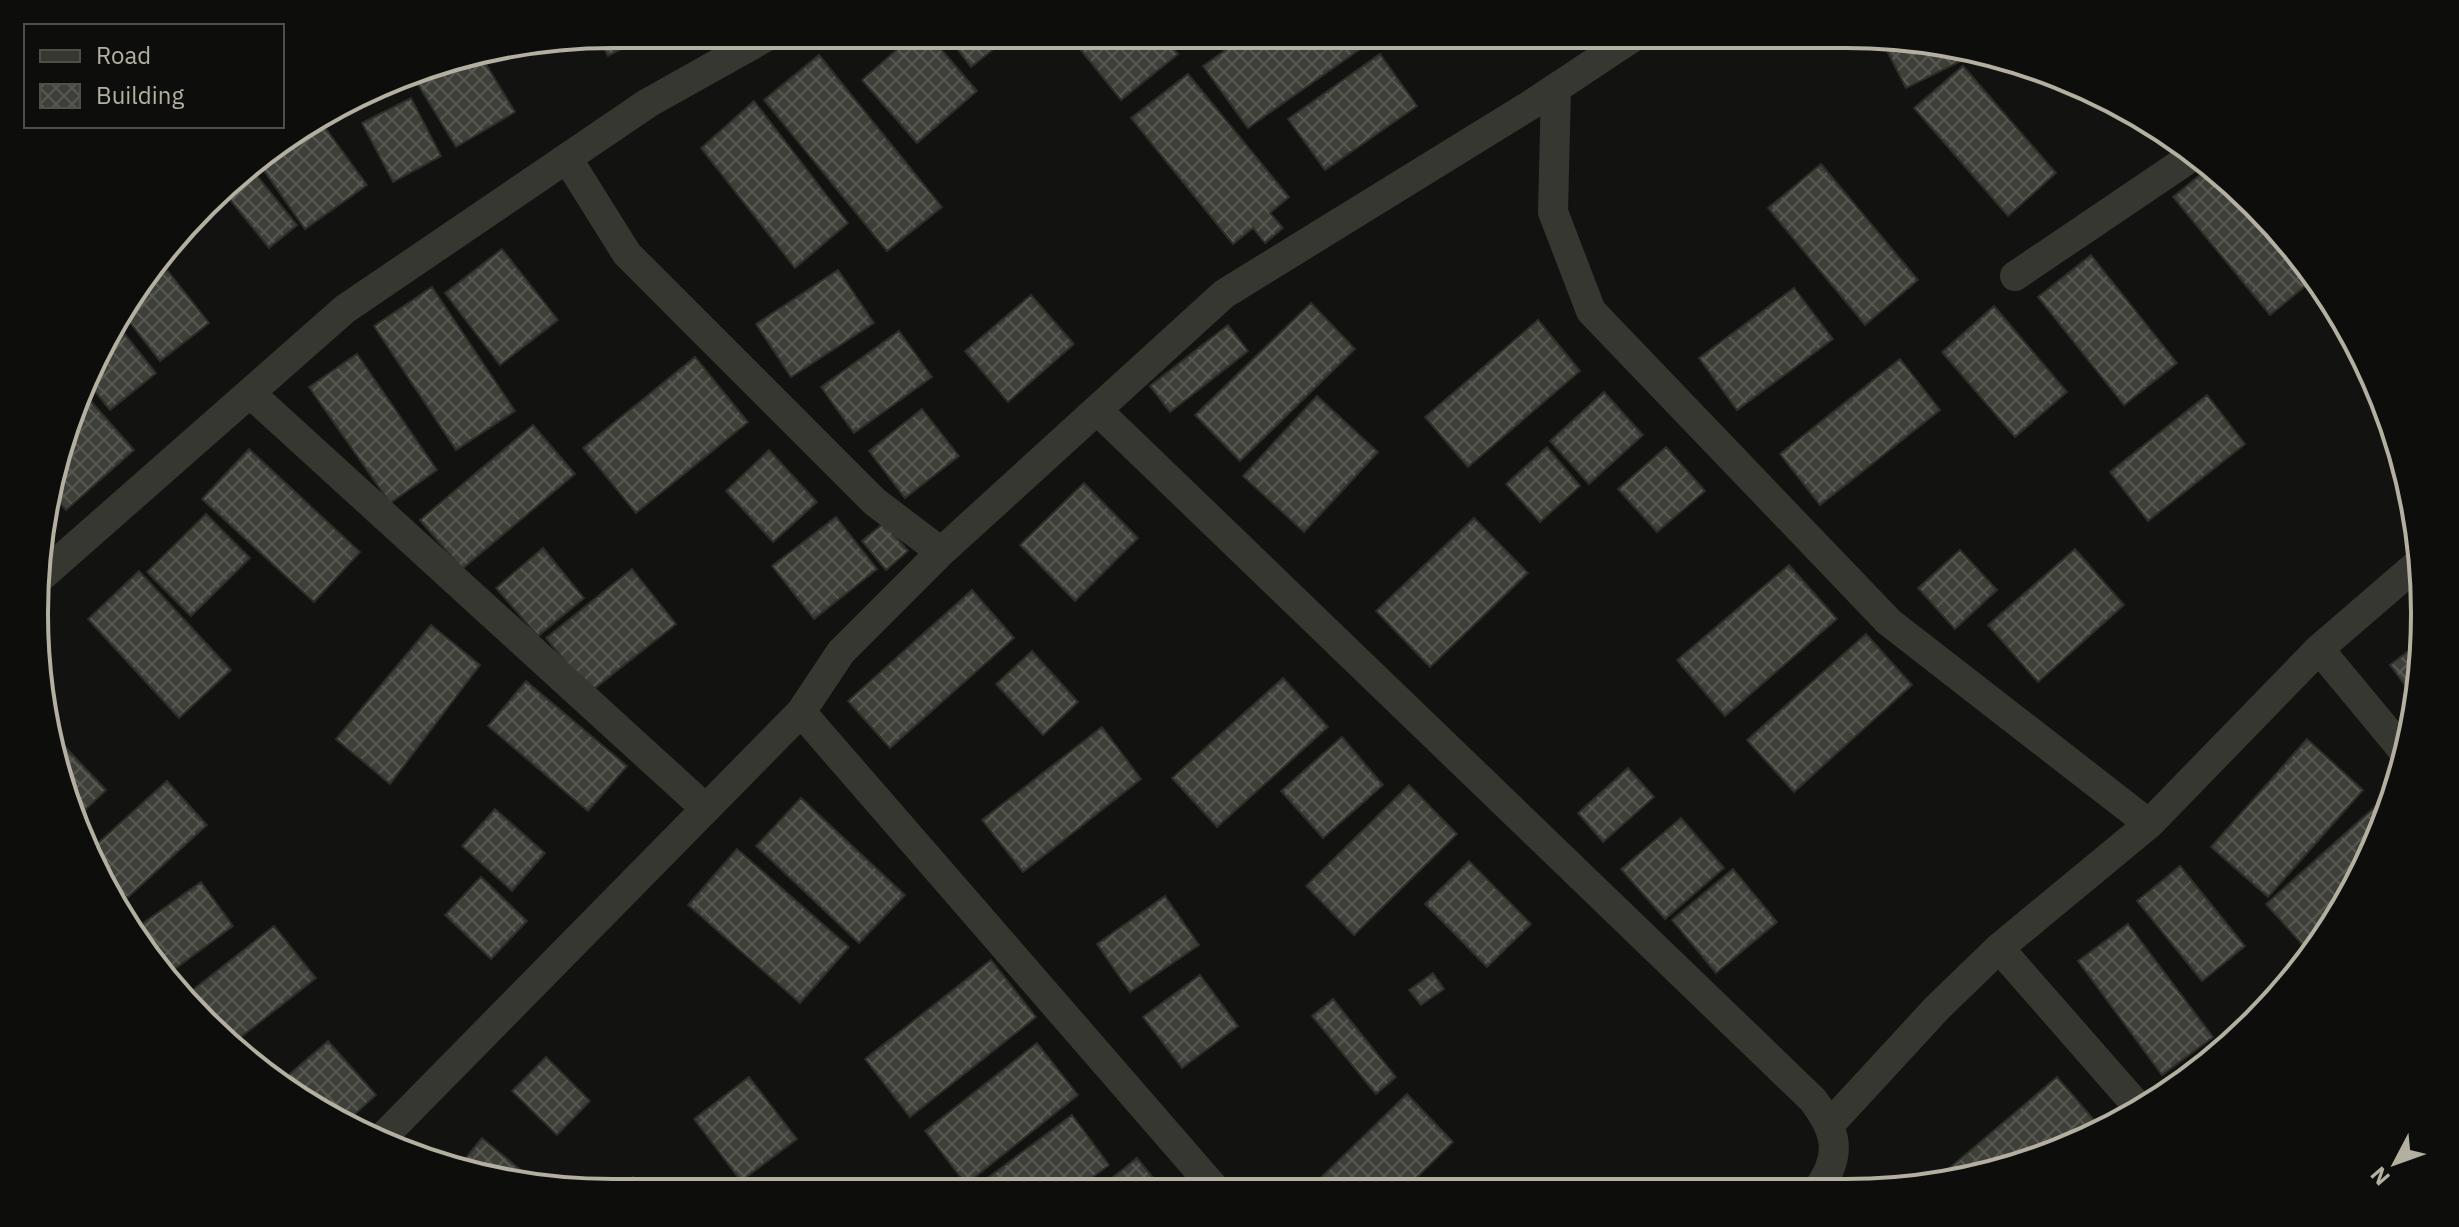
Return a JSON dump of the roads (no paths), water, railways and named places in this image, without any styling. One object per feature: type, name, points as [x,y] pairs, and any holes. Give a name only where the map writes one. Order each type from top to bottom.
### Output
[{"type":"street","points":[[50,569],[345,309],[648,103],[746,48]]},
{"type":"street","points":[[388,1132],[801,712],[841,652],[941,552],[1224,294],[1616,48]]},
{"type":"street","points":[[1556,88],[1553,212],[1591,311],[1889,622],[2149,824]]},
{"type":"street","points":[[567,158],[627,254],[875,502],[941,552]]},
{"type":"street","points":[[2015,276],[2185,161]]},
{"type":"street","points":[[250,393],[706,809]]},
{"type":"street","points":[[1097,410],[1813,1100],[1831,1123],[1834,1148],[1830,1172],[1825,1179]]},
{"type":"street","points":[[1831,1123],[1937,1008],[1999,948],[2149,824],[2319,649],[2409,571]]},
{"type":"street","points":[[2319,649],[2396,742]]},
{"type":"street","points":[[801,712],[1206,1179]]},
{"type":"street","points":[[1999,948],[2132,1100]]}]
